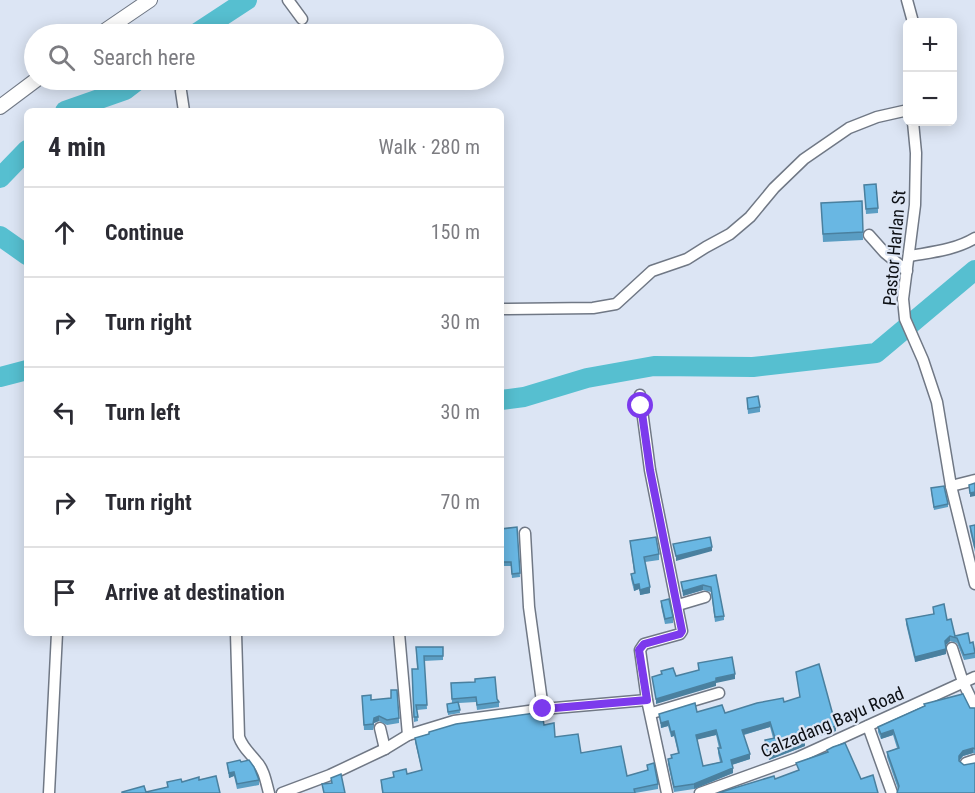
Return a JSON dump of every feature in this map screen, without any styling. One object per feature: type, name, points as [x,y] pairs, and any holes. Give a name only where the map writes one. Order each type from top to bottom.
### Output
[{"type":"main road","points":[[115,24],[150,0]]},
{"type":"main road","points":[[0,107],[24,89]]},
{"type":"street","points":[[288,0],[302,20]]},
{"type":"street","points":[[906,0],[912,18]]},
{"type":"street","points":[[181,91],[184,108]]},
{"type":"street","points":[[504,309],[593,308],[616,304],[652,272],[687,259],[730,234],[750,217],[774,188],[804,159],[849,128],[877,117],[903,111]]},
{"type":"street","name":"Pastor Harlan St","points":[[913,126],[916,153],[915,204],[903,299],[905,319],[937,402],[951,486],[975,584]]},
{"type":"street","points":[[869,235],[885,253],[907,271]]},
{"type":"street","points":[[910,256],[965,244],[975,238]]},
{"type":"street","points":[[640,395],[650,470],[682,631],[680,634],[644,644],[639,650],[647,700],[652,713],[668,793]]},
{"type":"street","points":[[951,486],[975,480]]},
{"type":"street","points":[[525,533],[529,607],[543,709]]},
{"type":"street","points":[[678,604],[705,597]]},
{"type":"street","points":[[49,793],[57,636]]},
{"type":"street","points":[[236,636],[239,737],[243,748],[262,770],[269,793]]},
{"type":"street","points":[[399,636],[408,735]]},
{"type":"street","points":[[952,648],[963,682],[975,707]]},
{"type":"street","name":"Calzadang Bayu Road","points":[[700,793],[797,758],[975,677]]},
{"type":"street","points":[[652,713],[720,693]]},
{"type":"street","points":[[282,793],[330,775],[385,749],[408,735],[454,721],[543,709],[647,700]]},
{"type":"street","points":[[868,726],[892,793]]},
{"type":"street","points":[[380,728],[385,749]]},
{"type":"building","points":[[876,184],[878,208],[866,209],[864,185]]},
{"type":"building","points":[[862,201],[863,232],[823,234],[821,203]]},
{"type":"building","points":[[758,396],[760,407],[748,409],[747,398]]},
{"type":"building","points":[[975,483],[975,492],[970,493],[969,485]]},
{"type":"building","points":[[944,486],[948,504],[934,507],[931,488]]},
{"type":"building","points":[[975,525],[975,548],[970,526]]},
{"type":"building","points":[[517,527],[520,573],[512,574],[511,562],[504,562],[504,529]]},
{"type":"building","points":[[656,537],[659,554],[644,557],[650,587],[640,590],[639,584],[634,585],[631,574],[635,573],[630,541]]},
{"type":"building","points":[[710,537],[712,547],[676,556],[673,544]]},
{"type":"building","points":[[716,575],[724,616],[715,617],[711,587],[703,585],[683,591],[681,582]]},
{"type":"building","points":[[669,599],[673,617],[665,619],[661,601]]},
{"type":"building","points":[[944,604],[947,620],[951,619],[955,636],[968,633],[975,653],[964,655],[957,638],[950,636],[945,641],[946,649],[915,657],[906,619],[934,614],[933,607]]},
{"type":"building","points":[[416,647],[443,647],[443,656],[424,656],[427,705],[416,705],[418,717],[414,717],[412,669],[418,669]]},
{"type":"building","points":[[732,657],[735,674],[716,678],[716,681],[656,699],[652,677],[662,674],[661,671],[673,668],[676,676],[699,670],[698,663]]},
{"type":"building","points":[[819,664],[836,726],[803,736],[805,741],[769,755],[765,740],[775,738],[770,722],[742,730],[750,754],[731,760],[733,768],[694,784],[674,787],[668,759],[672,758],[671,755],[679,753],[674,731],[671,732],[668,721],[661,723],[659,714],[695,703],[697,712],[722,705],[725,713],[783,698],[784,702],[800,697],[796,672]],"holes":[[[716,730],[721,748],[718,748],[722,762],[703,766],[696,735]]]},
{"type":"building","points":[[495,677],[499,702],[477,705],[476,697],[452,699],[451,683],[475,682],[475,679]]},
{"type":"building","points":[[391,690],[397,690],[399,718],[387,720],[379,716],[374,718],[373,724],[364,725],[362,696],[371,695],[371,700],[391,698]]},
{"type":"building","points":[[963,694],[970,708],[975,708],[975,749],[963,751],[959,756],[959,761],[964,765],[975,763],[975,793],[897,793],[899,786],[887,752],[899,748],[893,730],[881,734],[878,727],[925,706],[924,704]]},
{"type":"building","points":[[458,702],[460,710],[448,712],[447,704]]},
{"type":"building","points":[[542,712],[544,725],[554,723],[555,737],[578,734],[581,753],[621,746],[627,776],[648,770],[647,765],[654,763],[658,784],[634,789],[635,793],[383,793],[381,780],[394,777],[393,772],[406,769],[407,774],[422,770],[415,738],[456,724]]},
{"type":"building","points":[[845,743],[861,779],[873,775],[878,793],[718,793],[774,776],[775,779],[799,770],[796,763],[828,752],[827,750]]},
{"type":"building","points":[[240,760],[241,762],[249,760],[259,780],[237,784],[234,772],[229,773],[227,763]]},
{"type":"building","points":[[341,774],[345,793],[324,793],[322,784],[332,783],[331,778]]},
{"type":"building","points":[[216,776],[220,793],[122,793],[144,786],[146,792],[168,787],[167,782],[181,779],[182,782],[199,777],[199,780]]},
{"type":"waterway","points":[[210,24],[247,0]]},
{"type":"waterway","points":[[74,108],[125,90]]},
{"type":"waterway","points":[[0,178],[24,153]]},
{"type":"waterway","points":[[0,236],[24,253]]},
{"type":"waterway","points":[[504,400],[524,397],[587,378],[654,366],[753,367],[876,353],[975,270]]},
{"type":"waterway","points":[[0,377],[24,371]]},
{"type":"route","points":[[543,709],[613,701],[647,700],[639,650],[644,644],[680,634],[682,631],[650,470],[641,406]]}]
